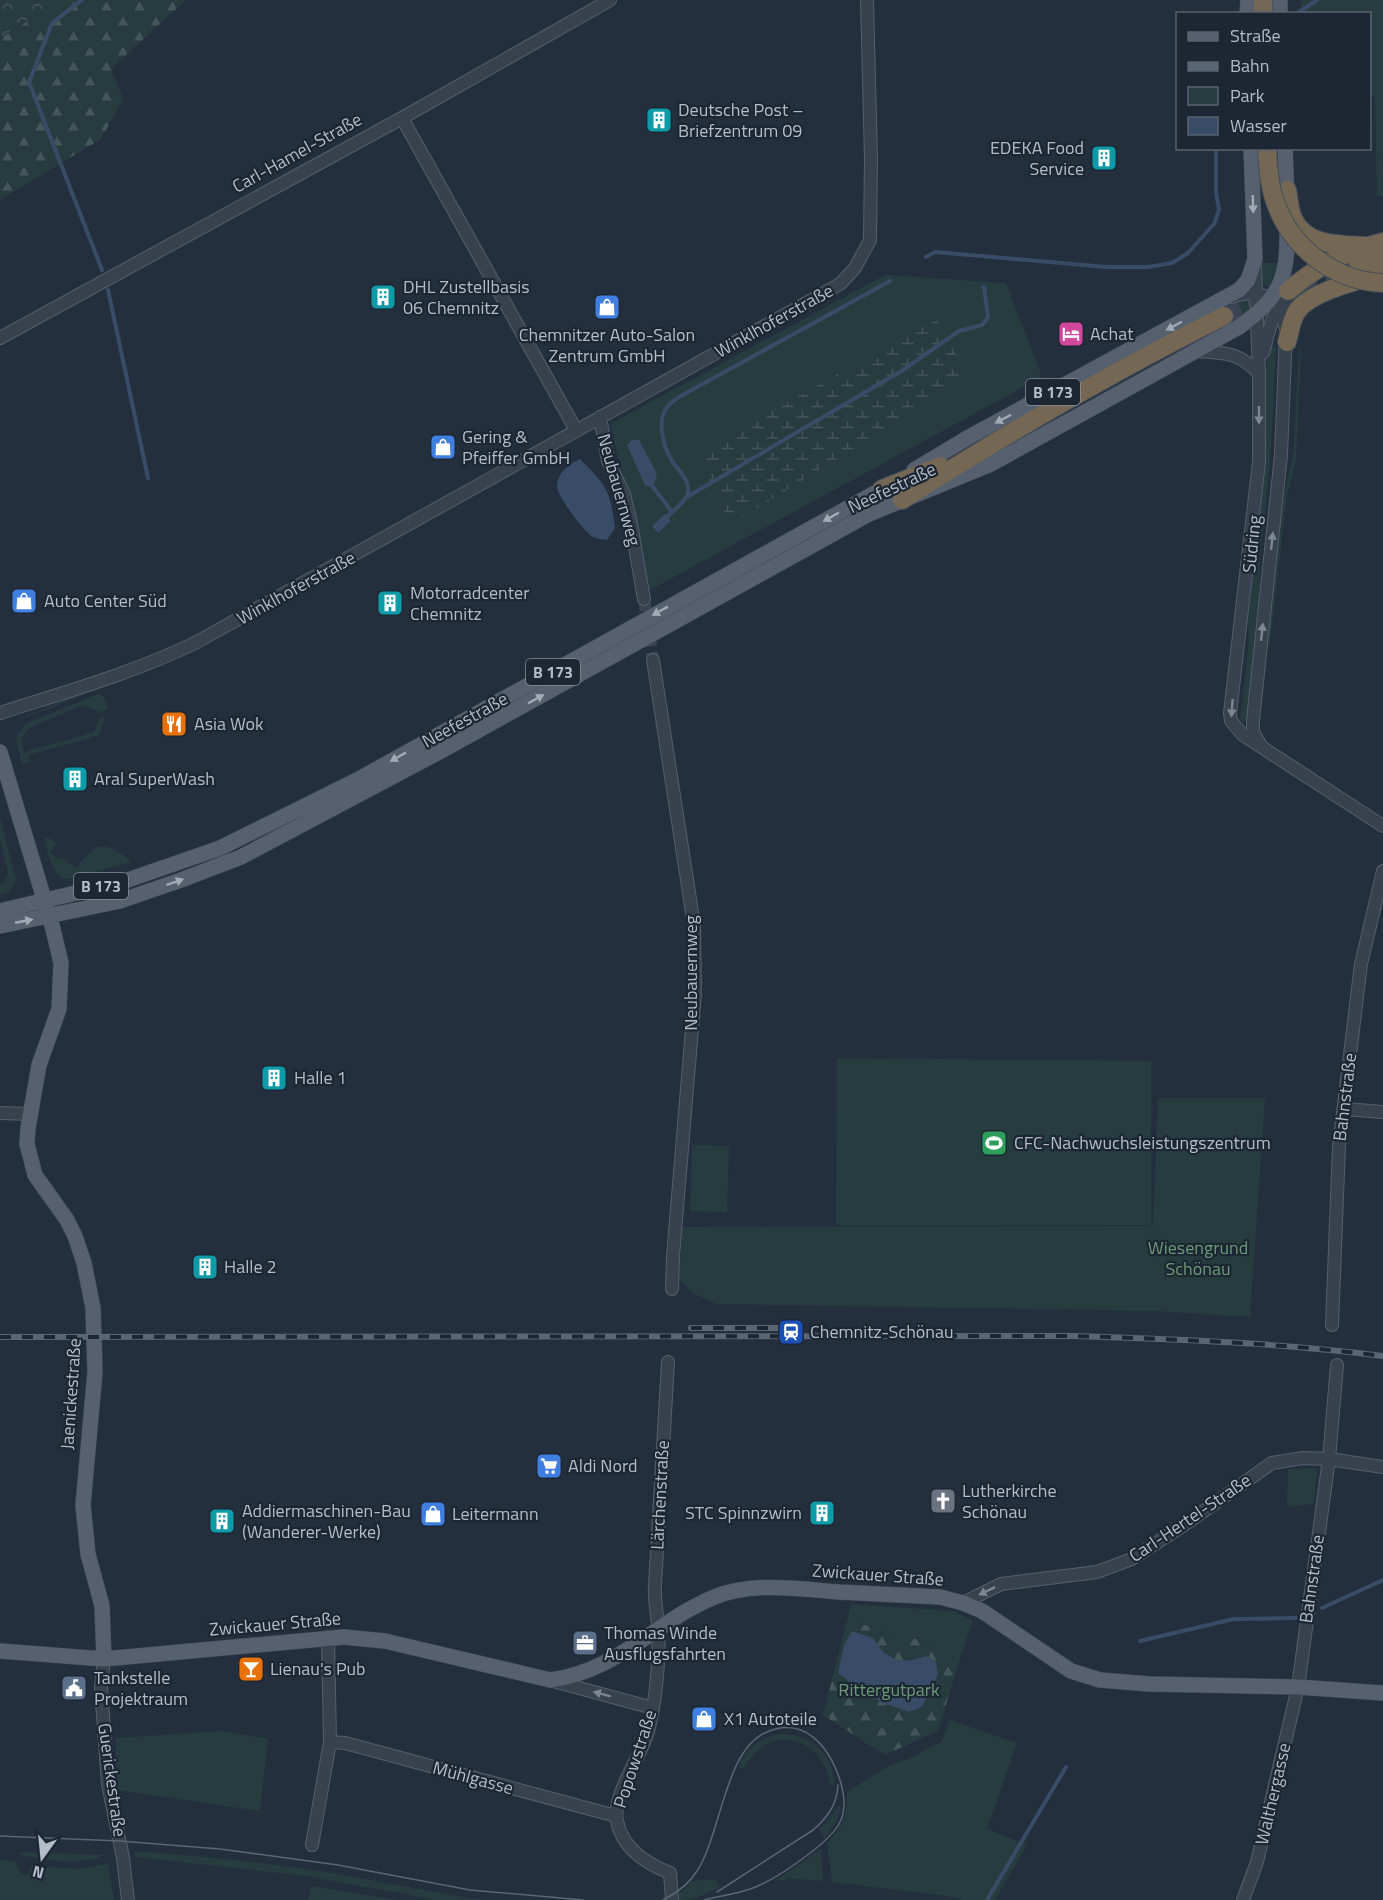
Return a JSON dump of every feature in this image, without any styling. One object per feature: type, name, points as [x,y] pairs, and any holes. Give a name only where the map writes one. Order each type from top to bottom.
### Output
[{"type":"highway","points":[[1267,150],[1270,182],[1276,204],[1296,240],[1320,261],[1341,273],[1383,283]]},
{"type":"highway","points":[[1287,190],[1293,219],[1314,239],[1329,244],[1376,244]]},
{"type":"highway","points":[[1288,291],[1311,272],[1333,259],[1376,244]]},
{"type":"highway","points":[[1358,266],[1383,258]]},
{"type":"highway","points":[[1287,342],[1292,319],[1299,308],[1307,302],[1322,294],[1383,273]]},
{"type":"highway","name":"Neefestraße","points":[[902,500],[976,453],[1113,375],[1225,307]]},
{"type":"highway","name":"Neefestraße","points":[[882,489],[976,453]]},
{"type":"main road","name":"Südring","points":[[1225,307],[1248,280],[1255,259],[1251,150]]},
{"type":"main road","name":"Südring","points":[[1275,303],[1287,257],[1285,150]]},
{"type":"main road","name":"Neefestraße","points":[[0,926],[120,901],[241,858],[452,746],[869,514],[991,464],[1239,327],[1275,303]]},
{"type":"main road","name":"B 173","points":[[882,489],[969,437],[1225,307]]},
{"type":"main road","name":"Neefestraße","points":[[0,911],[122,882],[220,848],[396,758],[882,489]]},
{"type":"main road","points":[[0,752],[44,901]]},
{"type":"main road","name":"Jaenickestraße","points":[[44,901],[62,963],[60,997],[55,1021],[39,1065],[27,1144],[32,1166],[40,1183],[67,1220],[75,1236],[84,1263],[93,1308],[95,1372],[83,1505],[88,1554],[102,1606],[104,1659]]},
{"type":"main road","name":"Zwickauer Straße","points":[[0,1652],[104,1659],[344,1637],[385,1641],[550,1680],[577,1675],[599,1666],[633,1647],[658,1628],[712,1598],[736,1590],[767,1587],[940,1597],[963,1603],[982,1611],[1071,1671],[1100,1680],[1149,1684],[1298,1687],[1383,1693]]},
{"type":"street","name":"Carl-Hamel-Straße","points":[[0,338],[402,118],[610,0]]},
{"type":"street","name":"Winklhoferstraße","points":[[0,713],[164,658],[195,643],[840,284],[855,268],[870,240],[871,159],[867,0]]},
{"type":"street","points":[[402,118],[576,430]]},
{"type":"street","name":"Südring","points":[[1262,747],[1254,732],[1253,720],[1281,454],[1287,342],[1287,257]]},
{"type":"street","name":"Südring","points":[[1255,259],[1259,462],[1230,713],[1231,721],[1235,728],[1262,747],[1383,826]]},
{"type":"street","name":"Neefestraße","points":[[1275,303],[1288,291]]},
{"type":"street","points":[[1225,307],[1241,293],[1256,293],[1275,303]]},
{"type":"street","name":"Südring","points":[[1275,303],[1284,322],[1287,342]]},
{"type":"street","name":"Südring","points":[[1259,374],[1275,303]]},
{"type":"street","points":[[1193,351],[1233,354],[1249,362],[1259,374]]},
{"type":"street","name":"Neubauernweg","points":[[600,417],[608,462],[624,494],[644,599]]},
{"type":"street","name":"Neubauernweg","points":[[653,660],[694,925],[694,993],[672,1289]]},
{"type":"street","name":"Bahnstraße","points":[[1332,1325],[1339,1146],[1361,964],[1383,871]]},
{"type":"street","points":[[1345,1109],[1383,1112]]},
{"type":"street","points":[[0,1113],[31,1114]]},
{"type":"street","name":"Lärchenstraße","points":[[658,1628],[654,1604],[668,1362]]},
{"type":"street","name":"Bahnstraße","points":[[1298,1687],[1329,1459],[1337,1365]]},
{"type":"street","name":"Carl-Hertel-Straße","points":[[963,1603],[1001,1584],[1097,1572],[1132,1559],[1272,1463],[1281,1460],[1329,1459],[1383,1467]]},
{"type":"street","name":"Popowstraße","points":[[658,1628],[653,1708],[648,1732],[622,1792],[616,1816],[621,1833],[632,1849],[645,1861],[670,1874],[672,1900]]},
{"type":"street","points":[[312,1845],[330,1742],[328,1638]]},
{"type":"street","name":"Guerickestraße","points":[[104,1659],[101,1689],[108,1775],[128,1900]]},
{"type":"street","name":"Zwickauer Straße","points":[[550,1680],[653,1708]]},
{"type":"street","name":"Walthergasse","points":[[1243,1900],[1257,1862],[1298,1687]]},
{"type":"street","name":"Mühlgasse","points":[[330,1742],[345,1743],[616,1816]]},
{"type":"green space","points":[[0,0],[63,0],[0,38]]},
{"type":"green space","points":[[63,0],[186,0],[111,69],[123,99],[101,139],[0,200],[0,38]]},
{"type":"green space","points":[[1301,0],[1383,0],[1383,196],[1377,197],[1375,97],[1371,96],[1371,12],[1302,12]]},
{"type":"green space","points":[[1261,263],[1279,263],[1269,286],[1262,283]]},
{"type":"green space","points":[[885,275],[1006,283],[1042,377],[650,590],[610,424]]},
{"type":"green space","points":[[1249,298],[1250,307],[1242,318],[1234,300]]},
{"type":"green space","points":[[936,319],[969,377],[730,525],[697,453]]},
{"type":"green space","points":[[1269,346],[1276,347],[1270,464],[1260,556],[1260,601],[1255,658],[1247,720],[1243,722],[1240,719],[1264,463],[1265,377]]},
{"type":"green space","points":[[1299,348],[1301,349],[1296,461],[1287,495],[1269,650],[1269,628],[1284,493],[1293,458]]},
{"type":"green space","points":[[94,688],[95,690],[23,717]]},
{"type":"green space","points":[[98,694],[104,696],[108,709],[98,712],[83,705],[32,727],[24,735],[22,745],[24,752],[94,732],[99,718],[106,717],[98,736],[29,755],[30,762],[22,764],[16,741],[17,735],[25,724]]},
{"type":"green space","points":[[0,818],[16,879],[11,890],[0,895],[0,884],[5,882],[8,873],[0,840]]},
{"type":"green space","points":[[48,838],[57,842],[50,852],[76,868],[90,852],[102,846],[115,850],[132,862],[67,879],[57,873],[51,863],[44,839]]},
{"type":"green space","name":"CFC-Nachwuchsleistungszentrum","points":[[837,1058],[1151,1061],[1151,1225],[836,1225]]},
{"type":"green space","name":"Wiesengrund Schönau","points":[[1158,1098],[1265,1098],[1250,1317],[1155,1311],[716,1304],[693,1293],[679,1280],[682,1227],[1153,1226]]},
{"type":"green space","points":[[692,1145],[729,1146],[727,1212],[690,1211]]},
{"type":"green space","points":[[1317,1468],[1314,1504],[1287,1507],[1288,1469]]},
{"type":"green space","points":[[851,1604],[954,1611],[973,1621],[962,1652],[847,1620]]},
{"type":"green space","name":"Rittergutpark","points":[[847,1620],[962,1652],[938,1731],[885,1755],[823,1715]]},
{"type":"green space","points":[[950,1720],[1017,1743],[987,1829],[1027,1845],[995,1900],[962,1900],[962,1898],[832,1882],[827,1843],[837,1832],[843,1820],[847,1792],[887,1767],[942,1741]]},
{"type":"green space","points":[[222,1731],[268,1739],[260,1811],[116,1790],[116,1738]]},
{"type":"green space","points":[[779,1734],[801,1737],[818,1747],[830,1763],[835,1785],[830,1785],[825,1768],[817,1755],[806,1746],[793,1741],[779,1740],[766,1745],[754,1754],[744,1769],[739,1767],[749,1749],[766,1738]]},
{"type":"green space","points":[[838,1806],[841,1807],[837,1821],[825,1838],[819,1829]]},
{"type":"green space","points":[[821,1849],[823,1881],[787,1878],[787,1880],[776,1880]]},
{"type":"green space","points":[[135,1851],[303,1868],[481,1900],[436,1900],[306,1876],[135,1857]]},
{"type":"green space","points":[[20,1852],[103,1855],[85,1861],[62,1861],[19,1855]]},
{"type":"green space","points":[[0,1859],[16,1862],[21,1874],[28,1875],[32,1865],[77,1869],[108,1864],[114,1900],[0,1900]]},
{"type":"green space","points":[[714,1879],[720,1886],[696,1898],[679,1900],[678,1895],[692,1881]]},
{"type":"green space","points":[[311,1886],[396,1900],[308,1900]]},
{"type":"water","points":[[632,440],[639,440],[657,474],[653,487],[645,486],[627,445]]},
{"type":"water","points":[[580,459],[602,483],[609,497],[615,528],[607,540],[595,538],[589,534],[572,514],[558,492],[561,473]]},
{"type":"water","points":[[665,514],[671,521],[658,533],[652,526]]},
{"type":"water","points":[[852,1631],[873,1638],[884,1653],[899,1661],[926,1656],[936,1662],[938,1674],[922,1707],[909,1712],[883,1703],[866,1694],[838,1673],[844,1646]]},
{"type":"waterway","points":[[82,0],[52,23],[29,82],[102,270]]},
{"type":"waterway","points":[[1299,12],[1317,0]]},
{"type":"waterway","points":[[926,257],[935,252],[1106,267],[1148,267],[1172,263],[1188,253],[1214,224],[1219,210],[1216,192],[1216,150]]},
{"type":"waterway","points":[[664,520],[683,502],[688,491],[684,476],[671,459],[663,440],[662,418],[669,405],[679,397],[890,281]]},
{"type":"waterway","points":[[687,497],[903,370],[959,331],[982,325],[988,317],[984,287]]},
{"type":"waterway","points":[[108,290],[148,478]]},
{"type":"waterway","points":[[653,487],[672,512]]},
{"type":"waterway","points":[[1322,1608],[1383,1580]]},
{"type":"waterway","points":[[1140,1641],[1234,1619],[1296,1618]]},
{"type":"waterway","points":[[987,1900],[1066,1767]]},
{"type":"tunnel","points":[[1224,316],[1350,268]]},
{"type":"tunnel","points":[[644,599],[653,660]]},
{"type":"tram line","points":[[663,1900],[682,1888],[697,1871],[705,1855],[733,1774],[742,1755],[753,1741],[767,1732],[781,1728],[804,1731],[822,1746],[835,1768],[844,1796],[842,1819],[833,1832],[813,1851],[763,1884],[704,1900]]},
{"type":"tram line","points":[[717,1892],[813,1830],[830,1810],[836,1799],[838,1785]]},
{"type":"tram line","points":[[0,1836],[120,1841],[220,1849],[338,1865],[470,1890],[583,1900]]},
{"type":"railway","points":[[691,1328],[793,1328]]},
{"type":"railway","points":[[0,1337],[1073,1336],[1228,1342],[1383,1356]]},
{"type":"place","name":"Deutsche Post – Briefzentrum 09","points":[[659,120]]},
{"type":"place","name":"EDEKA Food Service","points":[[1104,158]]},
{"type":"place","name":"DHL Zustellbasis 06 Chemnitz","points":[[383,297]]},
{"type":"place","name":"Chemnitzer Auto-Salon Zentrum GmbH","points":[[607,307]]},
{"type":"place","name":"Achat","points":[[1071,334]]},
{"type":"place","name":"Gering & Pfeiffer GmbH","points":[[443,447]]},
{"type":"place","name":"Auto Center Süd","points":[[24,601]]},
{"type":"place","name":"Motorradcenter Chemnitz","points":[[390,603]]},
{"type":"place","name":"Asia Wok","points":[[174,724]]},
{"type":"place","name":"Aral SuperWash","points":[[75,779]]},
{"type":"place","name":"Halle 1","points":[[274,1078]]},
{"type":"place","name":"CFC-Nachwuchsleistungszentrum","points":[[994,1143]]},
{"type":"place","name":"Halle 2","points":[[205,1267]]},
{"type":"place","name":"Chemnitz-Schönau","points":[[791,1332]]},
{"type":"place","name":"Aldi Nord","points":[[549,1466]]},
{"type":"place","name":"Lutherkirche Schönau","points":[[943,1501]]},
{"type":"place","name":"STC Spinnzwirn","points":[[822,1513]]},
{"type":"place","name":"Leitermann","points":[[433,1514]]},
{"type":"place","name":"Addiermaschinen-Bau (Wanderer-Werke)","points":[[222,1521]]},
{"type":"place","name":"Thomas Winde Ausflugsfahrten","points":[[585,1643]]},
{"type":"place","name":"Lienau's Pub","points":[[251,1669]]},
{"type":"place","name":"Tankstelle Projektraum","points":[[74,1688]]},
{"type":"place","name":"X1 Autoteile","points":[[704,1719]]}]
